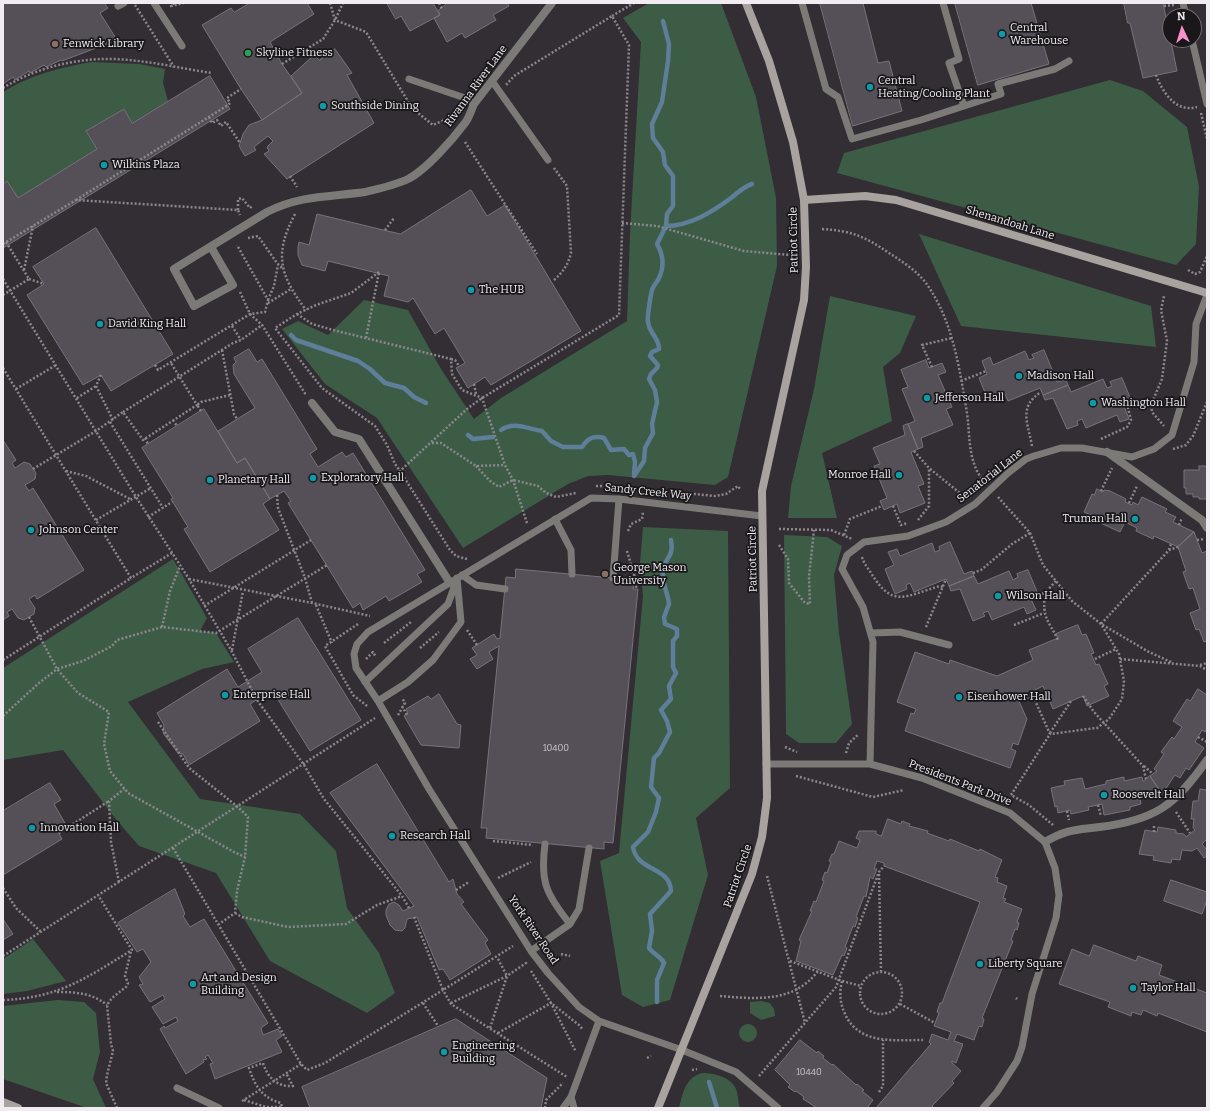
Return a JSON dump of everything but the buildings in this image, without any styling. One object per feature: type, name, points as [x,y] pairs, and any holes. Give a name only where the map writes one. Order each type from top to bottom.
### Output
[{"type":"street","name":"Rivanna River Lane","points":[[233,285],[194,306],[174,270],[279,205],[313,196],[366,191],[409,179],[434,158],[465,123],[474,104],[552,3]]},
{"type":"street","name":"Patriot Circle","points":[[658,1108],[752,874],[758,856],[762,836],[767,798],[762,491],[804,300],[806,267],[804,200],[786,114],[770,61],[746,3]]},
{"type":"street","name":"Shenandoah Lane","points":[[804,200],[865,196],[896,200],[1207,294]]},
{"type":"street","points":[[211,247],[233,285]]},
{"type":"street","points":[[312,403],[335,432],[359,439],[450,583]]},
{"type":"street","points":[[1106,452],[1142,476],[1202,520],[1207,528]]},
{"type":"street","points":[[1045,842],[1060,833],[1128,822],[1153,814],[1170,804],[1190,784],[1207,760]]},
{"type":"street","points":[[3,1102],[18,1108]]},
{"type":"lane","points":[[154,3],[182,46]]},
{"type":"lane","points":[[802,3],[826,89],[838,97],[852,139],[1001,94],[998,84],[1055,69],[1069,61]]},
{"type":"lane","points":[[943,3],[959,59],[948,63],[964,106]]},
{"type":"lane","points":[[1193,48],[1203,105]]},
{"type":"lane","points":[[409,79],[465,98],[474,104]]},
{"type":"lane","points":[[492,81],[548,160]]},
{"type":"lane","name":"Senatorial Lane","points":[[858,546],[864,542],[908,536],[946,522],[975,504],[1026,459],[1034,456],[1061,448],[1082,448],[1132,457],[1154,449],[1172,435],[1194,362],[1196,324],[1207,294]]},
{"type":"lane","name":"Sandy Creek Way","points":[[356,668],[354,654],[357,644],[368,632],[591,498],[619,498],[762,516]]},
{"type":"lane","points":[[613,578],[619,498]]},
{"type":"lane","points":[[555,519],[571,550],[572,574]]},
{"type":"lane","points":[[858,546],[847,555],[842,569],[862,607],[873,642],[870,764]]},
{"type":"lane","points":[[460,576],[476,585],[505,590]]},
{"type":"lane","points":[[365,682],[448,604],[460,576]]},
{"type":"lane","points":[[378,700],[408,682],[433,660],[461,622],[460,576]]},
{"type":"lane","points":[[870,633],[900,632],[949,645]]},
{"type":"lane","name":"York River Road","points":[[356,668],[378,700],[429,789],[531,951],[548,973],[579,1007],[598,1021],[682,1050],[736,1072],[778,1108]]},
{"type":"lane","name":"Presidents Park Drive","points":[[766,764],[870,764],[922,778],[1010,813],[1045,842],[1055,868],[1059,895],[1056,918],[1032,994],[1022,1047],[1017,1061],[997,1092],[983,1108]]},
{"type":"lane","points":[[544,844],[542,865],[545,886],[556,907],[570,924]]},
{"type":"lane","points":[[531,951],[570,924],[580,909],[589,848]]},
{"type":"lane","points":[[563,1108],[571,1097],[598,1021]]},
{"type":"lane","points":[[177,1088],[219,1108]]},
{"type":"lane","points":[[571,1097],[574,1108]]},
{"type":"path","points":[[134,3],[174,68]]},
{"type":"path","points":[[174,3],[171,6],[184,3]]},
{"type":"path","points":[[330,3],[335,20]]},
{"type":"path","points":[[282,64],[322,39],[335,20],[343,3]]},
{"type":"path","points":[[439,3],[442,9]]},
{"type":"path","points":[[506,85],[514,76],[634,3]]},
{"type":"path","points":[[400,471],[431,444],[468,408],[482,398],[619,315],[629,45],[612,16]]},
{"type":"path","points":[[335,20],[366,32]]},
{"type":"path","points":[[3,88],[35,72],[71,62],[103,59],[139,62],[212,74]]},
{"type":"path","points":[[1156,75],[1165,94],[1182,108],[1191,109],[1203,105]]},
{"type":"path","points":[[44,284],[29,279],[5,243],[230,103],[227,98],[241,89]]},
{"type":"path","points":[[208,117],[212,123],[217,120],[221,126],[226,122],[240,143]]},
{"type":"path","points":[[465,142],[538,254]]},
{"type":"path","points":[[548,160],[567,186],[570,253],[568,262],[562,272],[554,280]]},
{"type":"path","points":[[290,176],[297,187]]},
{"type":"path","points":[[240,216],[238,210],[238,199],[242,198],[250,208],[255,204]]},
{"type":"path","points":[[76,200],[238,210]]},
{"type":"path","points":[[295,214],[284,235],[281,258],[283,269],[292,289],[306,310]]},
{"type":"path","points":[[385,230],[394,218]]},
{"type":"path","points":[[622,223],[668,229],[744,251],[790,256]]},
{"type":"path","points":[[24,270],[33,226]]},
{"type":"path","points":[[822,228],[854,233],[908,266],[928,285],[942,311],[952,338],[966,408],[969,444],[976,471],[1030,533],[1043,565],[1072,601],[1101,624],[1149,652],[1171,662]]},
{"type":"path","points":[[268,302],[236,246],[248,238],[258,236],[283,269]]},
{"type":"path","points":[[1188,270],[1195,274],[1200,272],[1207,256]]},
{"type":"path","points":[[155,365],[158,370],[250,314],[265,312],[274,286],[279,264]]},
{"type":"path","points":[[366,338],[378,272],[351,292],[297,314],[275,328],[322,388],[375,426],[387,445],[395,464],[450,550],[456,556],[464,560]]},
{"type":"path","points":[[3,279],[77,398],[148,517],[189,579],[231,650],[257,700],[304,765],[324,799],[410,908]]},
{"type":"path","points":[[3,295],[29,279]]},
{"type":"path","points":[[233,285],[240,291],[250,314],[262,325],[312,403]]},
{"type":"path","points":[[268,302],[292,289]]},
{"type":"path","points":[[1164,296],[1161,310],[1167,341],[1162,379],[1151,405],[1152,412],[1164,427]]},
{"type":"path","points":[[297,314],[312,324],[455,360],[459,366]]},
{"type":"path","points":[[33,469],[96,431],[123,412],[222,350],[241,340],[262,325]]},
{"type":"path","points":[[232,326],[241,340]]},
{"type":"path","points":[[932,367],[922,345],[952,338]]},
{"type":"path","points":[[222,350],[234,414],[237,419]]},
{"type":"path","points":[[451,359],[452,374],[462,390],[476,394],[482,398],[505,465],[513,480],[528,523]]},
{"type":"path","points":[[171,363],[201,411]]},
{"type":"path","points":[[16,389],[56,365]]},
{"type":"path","points":[[3,368],[131,578]]},
{"type":"path","points":[[961,381],[986,371]]},
{"type":"path","points":[[77,398],[96,386],[101,375]]},
{"type":"path","points":[[474,384],[476,394]]},
{"type":"path","points":[[96,386],[113,420]]},
{"type":"path","points":[[1034,456],[1026,411],[1028,404],[1042,392]]},
{"type":"path","points":[[123,412],[143,440],[201,402],[230,395]]},
{"type":"path","points":[[1106,452],[1100,440],[1127,427],[1131,420],[1127,404],[1140,402],[1151,405]]},
{"type":"path","points":[[173,420],[177,426]]},
{"type":"path","points":[[110,422],[163,508]]},
{"type":"path","points":[[145,438],[148,444]]},
{"type":"path","points":[[431,444],[441,443],[476,466],[490,481],[499,486],[513,480],[538,486],[546,493],[556,497],[576,493]]},
{"type":"path","points":[[914,451],[929,468],[975,504]]},
{"type":"path","points":[[1100,491],[1116,458]]},
{"type":"path","points":[[476,466],[505,465]]},
{"type":"path","points":[[915,521],[919,519],[929,506],[929,468]]},
{"type":"path","points":[[66,471],[86,476],[132,500]]},
{"type":"path","points":[[1129,504],[1142,476]]},
{"type":"path","points":[[594,487],[600,485],[619,487]]},
{"type":"path","points":[[650,490],[715,496],[726,494],[738,486],[740,489]]},
{"type":"path","points":[[96,520],[151,488]]},
{"type":"path","points":[[564,500],[582,490]]},
{"type":"path","points":[[277,495],[278,508],[305,578],[312,603]]},
{"type":"path","points":[[148,517],[172,502]]},
{"type":"path","points":[[626,536],[631,524],[642,519],[644,502]]},
{"type":"path","points":[[844,535],[850,519],[882,506]]},
{"type":"path","points":[[893,506],[901,524],[910,522]]},
{"type":"path","points":[[521,527],[534,519]]},
{"type":"path","points":[[779,529],[831,530],[851,538],[858,546],[863,562],[876,581],[890,596],[897,597],[940,586],[943,587]]},
{"type":"path","points":[[779,545],[788,559],[789,583],[805,603],[810,604],[809,577],[814,530]]},
{"type":"path","points":[[973,573],[981,570],[1012,544],[1030,533]]},
{"type":"path","points":[[204,606],[237,588],[295,552],[311,540]]},
{"type":"path","points":[[1101,624],[1169,550],[1171,544]]},
{"type":"path","points":[[626,547],[630,566],[636,581],[636,589]]},
{"type":"path","points":[[1169,550],[1178,547]]},
{"type":"path","points":[[3,660],[172,553]]},
{"type":"path","points":[[443,572],[472,557]]},
{"type":"path","points":[[3,716],[39,683],[57,669],[83,661],[112,646],[117,640],[162,627],[216,633],[278,597],[327,565]]},
{"type":"path","points":[[162,627],[170,591],[180,566]]},
{"type":"path","points":[[189,579],[370,616]]},
{"type":"path","points":[[926,627],[946,579]]},
{"type":"path","points":[[1038,594],[1045,593],[1056,581]]},
{"type":"path","points":[[231,650],[243,591]]},
{"type":"path","points":[[1045,593],[1044,613],[1046,621],[1058,640]]},
{"type":"path","points":[[316,605],[332,643]]},
{"type":"path","points":[[369,710],[353,695],[325,646],[332,643],[376,613]]},
{"type":"path","points":[[1014,625],[1044,613]]},
{"type":"path","points":[[29,617],[57,669],[78,693],[109,712],[104,744],[110,771],[124,789],[128,793],[234,852],[246,857]]},
{"type":"path","points":[[1050,734],[1097,728],[1105,724],[1122,699],[1124,681],[1120,659],[1116,649],[1101,624]]},
{"type":"path","points":[[1095,659],[1116,649]]},
{"type":"path","points":[[1120,659],[1171,662],[1200,666],[1207,670]]},
{"type":"path","points":[[1200,666],[1207,663]]},
{"type":"path","points":[[1033,696],[1050,734]]},
{"type":"path","points":[[1083,696],[1086,703],[1143,766],[1153,774]]},
{"type":"path","points":[[1060,833],[1029,805],[1011,795],[1071,701]]},
{"type":"path","points":[[402,706],[406,715]]},
{"type":"path","points":[[3,956],[375,719],[372,714]]},
{"type":"path","points":[[158,722],[189,768],[238,807],[248,817],[246,857],[237,891],[236,914]]},
{"type":"path","points":[[842,752],[846,753],[849,743],[859,734]]},
{"type":"path","points":[[1198,737],[1207,742]]},
{"type":"path","points":[[785,747],[790,750],[801,752]]},
{"type":"path","points":[[1143,766],[1146,779]]},
{"type":"path","points":[[793,775],[873,797],[904,790]]},
{"type":"path","points":[[59,833],[124,789]]},
{"type":"path","points":[[108,801],[111,842],[119,882]]},
{"type":"path","points":[[1170,804],[1190,833]]},
{"type":"path","points":[[493,841],[533,845]]},
{"type":"path","points":[[173,848],[301,1064],[307,1070],[325,1064],[513,946]]},
{"type":"path","points":[[496,879],[531,862]]},
{"type":"path","points":[[758,1076],[841,980],[879,872],[884,866]]},
{"type":"path","points":[[879,872],[881,972]]},
{"type":"path","points":[[766,876],[790,961],[805,1022]]},
{"type":"path","points":[[456,890],[468,882]]},
{"type":"path","points":[[3,888],[16,908],[41,932]]},
{"type":"path","points":[[98,896],[132,950],[125,976],[128,983],[126,987],[112,998],[107,1005],[111,1044],[114,1052],[106,1083],[117,1108]]},
{"type":"path","points":[[236,914],[242,917],[288,927],[346,924],[376,905],[402,896]]},
{"type":"path","points":[[219,924],[236,914]]},
{"type":"path","points":[[414,917],[443,990],[451,1004],[567,1077]]},
{"type":"path","points":[[3,1000],[37,996],[65,989],[132,950]]},
{"type":"path","points":[[561,954],[570,956]]},
{"type":"path","points":[[490,1028],[507,976],[496,957]]},
{"type":"path","points":[[790,961],[861,986]]},
{"type":"path","points":[[451,1004],[507,976],[526,963],[551,1003],[577,1052]]},
{"type":"path","points":[[720,996],[773,997],[797,991],[810,981],[818,971]]},
{"type":"path","points":[[881,972],[892,974],[903,988],[900,1004],[896,1010],[888,1014],[880,1015],[870,1012],[863,1005],[860,998],[861,986],[866,978],[874,973],[881,972]]},
{"type":"path","points":[[841,980],[840,1002],[849,1024],[859,1032],[883,1040],[923,1040]]},
{"type":"path","points":[[50,993],[83,993],[100,1000],[107,1005]]},
{"type":"path","points":[[423,1003],[438,1026]]},
{"type":"path","points":[[498,1033],[551,1003]]},
{"type":"path","points":[[551,1003],[579,1024],[583,1031],[583,1035]]},
{"type":"path","points":[[900,1004],[935,1023]]},
{"type":"path","points":[[879,1092],[884,1086],[883,1040]]},
{"type":"path","points":[[574,1059],[579,1047]]},
{"type":"path","points":[[647,1058],[651,1056]]},
{"type":"path","points":[[286,1073],[293,1086],[281,1085],[274,1081],[269,1076],[264,1063],[250,1068],[259,1091],[265,1096],[281,1103],[282,1107],[266,1107],[243,1101],[259,1091],[274,1081],[286,1073],[301,1064]]},
{"type":"path","points":[[692,1070],[697,1069]]},
{"type":"path","points":[[545,1108],[546,1100],[566,1081],[570,1071]]},
{"type":"green space","points":[[649,3],[721,3],[756,97],[776,198],[777,266],[728,477],[715,485],[608,475],[588,476],[568,484],[463,548],[377,418],[325,384],[282,329],[298,321],[328,335],[364,300],[408,310],[441,369],[474,419],[501,398],[627,321],[630,234],[641,42],[623,18]]},
{"type":"green space","points":[[92,62],[139,64],[165,69],[163,83],[168,101],[132,123],[124,109],[86,132],[97,149],[18,198],[7,181],[3,183],[3,92],[13,86],[46,72]]},
{"type":"green space","points":[[1110,80],[1143,91],[1187,127],[1199,186],[1196,244],[1176,265],[837,173],[844,153]]},
{"type":"green space","points":[[919,234],[1151,306],[1156,347],[961,326]]},
{"type":"green space","points":[[830,296],[916,316],[900,353],[883,367],[892,421],[822,453],[837,518],[788,518],[791,486],[814,389]]},
{"type":"green space","points":[[643,527],[728,531],[730,788],[696,818],[708,875],[670,1000],[643,1007],[622,995],[600,861],[619,853],[643,596],[640,563]]},
{"type":"green space","points":[[784,535],[827,537],[842,546],[834,575],[839,633],[852,724],[836,743],[799,743],[786,734]]},
{"type":"green space","points":[[173,559],[207,618],[200,631],[216,633],[234,662],[202,669],[128,702],[200,799],[300,814],[336,851],[347,908],[379,953],[395,993],[367,1013],[270,961],[216,873],[139,846],[115,818],[63,750],[3,760],[3,668]]},
{"type":"green space","points":[[33,939],[66,981],[27,991],[3,994],[3,959]]},
{"type":"green space","points":[[58,1000],[84,1002],[96,1013],[100,1052],[93,1079],[106,1108],[87,1108],[3,1079],[3,1006]]},
{"type":"green space","points":[[761,1001],[770,1003],[774,1009],[775,1016],[761,1020],[750,1013],[750,1002]]},
{"type":"green space","points":[[748,1024],[754,1027],[757,1033],[754,1039],[748,1042],[742,1039],[739,1033],[742,1027]]},
{"type":"green space","points":[[702,1073],[722,1076],[730,1081],[736,1089],[740,1108],[679,1108],[688,1082],[696,1075]]},
{"type":"waterway","points":[[634,476],[644,461],[645,448],[653,433],[652,424],[657,402],[655,390],[649,379],[658,365],[650,356],[652,352],[659,349],[659,345],[650,329],[648,315],[652,290],[658,280],[663,266],[661,253],[657,244],[666,226],[667,214],[673,206],[673,176],[665,165],[663,152],[653,138],[652,124],[662,102],[668,61],[669,44],[663,21]]},
{"type":"waterway","points":[[666,226],[684,224],[692,221],[708,213],[752,184]]},
{"type":"waterway","points":[[291,335],[296,340],[358,361],[370,369],[385,383],[404,388],[414,397],[426,403]]},
{"type":"waterway","points":[[501,430],[506,427],[521,426],[542,431],[551,441],[563,447],[582,447],[592,438],[604,438],[611,450],[624,449],[629,455],[633,454],[635,462],[634,475]]},
{"type":"waterway","points":[[468,435],[473,439],[493,437]]},
{"type":"waterway","points":[[657,1002],[657,980],[664,963],[661,958],[649,948],[652,931],[650,914],[671,891],[669,883],[665,877],[640,861],[633,847],[648,832],[656,812],[659,798],[651,787],[654,758],[659,753],[670,732],[667,721],[661,710],[671,699],[669,686],[676,673],[673,667],[673,641],[677,636],[677,629],[665,624],[664,617],[669,604],[663,579],[663,570],[671,551],[671,540]]},
{"type":"waterway","points":[[709,1082],[717,1108]]},
{"type":"place","name":"Central Warehouse","points":[[1002,34]]},
{"type":"place","name":"Fenwick Library","points":[[55,44]]},
{"type":"place","name":"Skyline Fitness","points":[[248,53]]},
{"type":"place","name":"Central Heating/Cooling Plant","points":[[870,87]]},
{"type":"place","name":"Southside Dining","points":[[323,106]]},
{"type":"place","name":"Wilkins Plaza","points":[[104,165]]},
{"type":"place","name":"The HUB","points":[[471,290]]},
{"type":"place","name":"David King Hall","points":[[100,324]]},
{"type":"place","name":"Madison Hall","points":[[1019,376]]},
{"type":"place","name":"Jefferson Hall","points":[[927,398]]},
{"type":"place","name":"Washington Hall","points":[[1093,403]]},
{"type":"place","name":"Monroe Hall","points":[[899,475]]},
{"type":"place","name":"Exploratory Hall","points":[[313,478]]},
{"type":"place","name":"Planetary Hall","points":[[210,480]]},
{"type":"place","name":"Truman Hall","points":[[1135,519]]},
{"type":"place","name":"Johnson Center","points":[[31,530]]},
{"type":"place","name":"George Mason University","points":[[605,574]]},
{"type":"place","name":"Wilson Hall","points":[[998,596]]},
{"type":"place","name":"Enterprise Hall","points":[[225,695]]},
{"type":"place","name":"Eisenhower Hall","points":[[959,697]]},
{"type":"place","name":"Roosevelt Hall","points":[[1104,795]]},
{"type":"place","name":"Innovation Hall","points":[[32,828]]},
{"type":"place","name":"Research Hall","points":[[392,836]]},
{"type":"place","name":"Liberty Square","points":[[980,964]]},
{"type":"place","name":"Art and Design Building","points":[[193,984]]},
{"type":"place","name":"Taylor Hall","points":[[1133,988]]},
{"type":"place","name":"Engineering Building","points":[[444,1052]]}]
